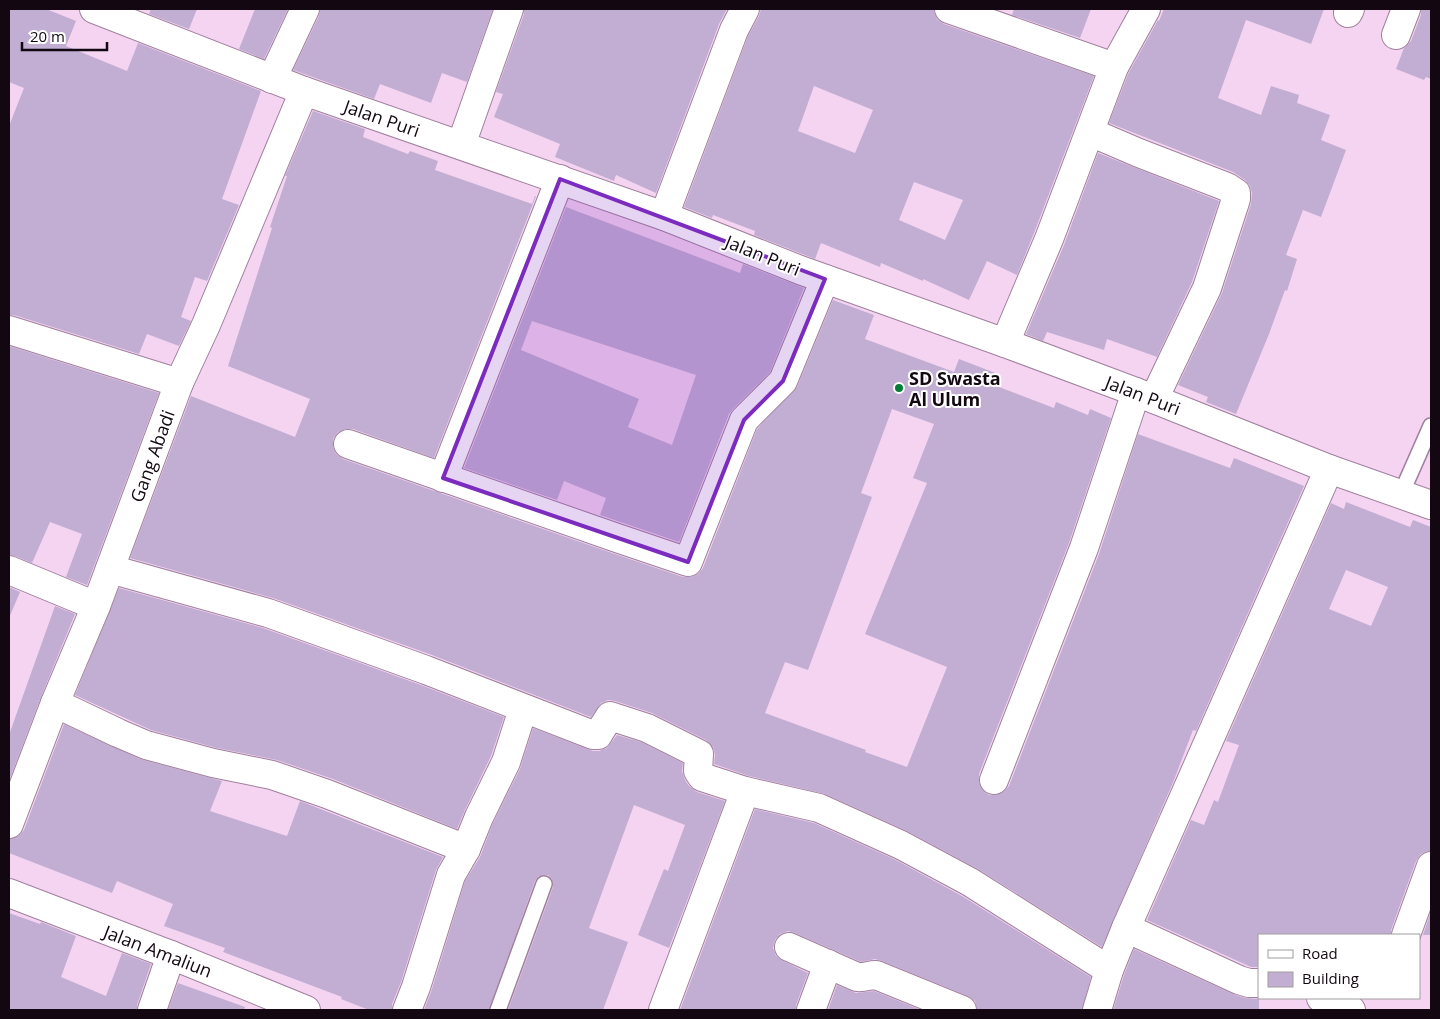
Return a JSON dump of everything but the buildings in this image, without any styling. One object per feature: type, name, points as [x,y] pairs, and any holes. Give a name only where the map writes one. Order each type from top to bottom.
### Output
[{"type":"street","points":[[272,79],[305,9]]},
{"type":"street","points":[[461,145],[509,9]]},
{"type":"street","points":[[664,216],[734,30],[745,9]]},
{"type":"street","points":[[949,9],[1114,67]]},
{"type":"street","points":[[1005,343],[1049,239],[1114,67],[1146,9]]},
{"type":"street","points":[[1396,35],[1406,9]]},
{"type":"street","name":"Jalan Puri","points":[[101,10],[304,91],[664,216],[824,279],[1005,343],[1329,469],[1431,505]]},
{"type":"street","name":"Gang Abadi","points":[[9,824],[55,703],[96,606],[179,383],[206,325],[304,91]]},
{"type":"street","points":[[994,780],[1145,396],[1207,288],[1236,199],[1236,193],[1227,187],[1090,132]]},
{"type":"street","points":[[443,478],[560,179]]},
{"type":"street","points":[[348,444],[688,562],[744,420],[782,380],[824,279]]},
{"type":"street","points":[[9,330],[179,383]]},
{"type":"street","points":[[1097,1010],[1109,970],[1126,928],[1329,469]]},
{"type":"street","points":[[110,569],[268,613],[426,670],[523,709],[593,734],[598,735],[610,716],[647,728],[698,753],[698,771],[702,777],[745,791],[819,808],[901,845],[970,882],[1109,970]]},
{"type":"street","points":[[9,570],[96,606]]},
{"type":"street","points":[[55,703],[146,745],[213,763],[272,775],[327,794],[466,849]]},
{"type":"street","points":[[407,1010],[451,874],[466,849],[479,817],[506,762],[523,709]]},
{"type":"street","points":[[663,1010],[745,791]]},
{"type":"street","points":[[1406,934],[1431,866]]},
{"type":"street","name":"Jalan Amaliun","points":[[9,893],[171,955],[306,1010]]},
{"type":"street","points":[[1126,928],[1239,980],[1258,983]]},
{"type":"street","points":[[789,947],[857,977],[862,978],[876,975],[962,1010]]},
{"type":"street","points":[[152,1010],[171,955]]},
{"type":"street","points":[[811,1010],[828,964]]},
{"type":"street","points":[[1324,999],[1352,1010],[1358,999]]},
{"type":"lane","points":[[1401,494],[1431,426]]},
{"type":"lane","points":[[498,1010],[544,884]]},
{"type":"highlighted area","points":[[560,179],[825,279],[783,381],[744,420],[688,562],[443,478]]},
{"type":"place","name":"SD Swasta Al Ulum","points":[[899,388]]}]
